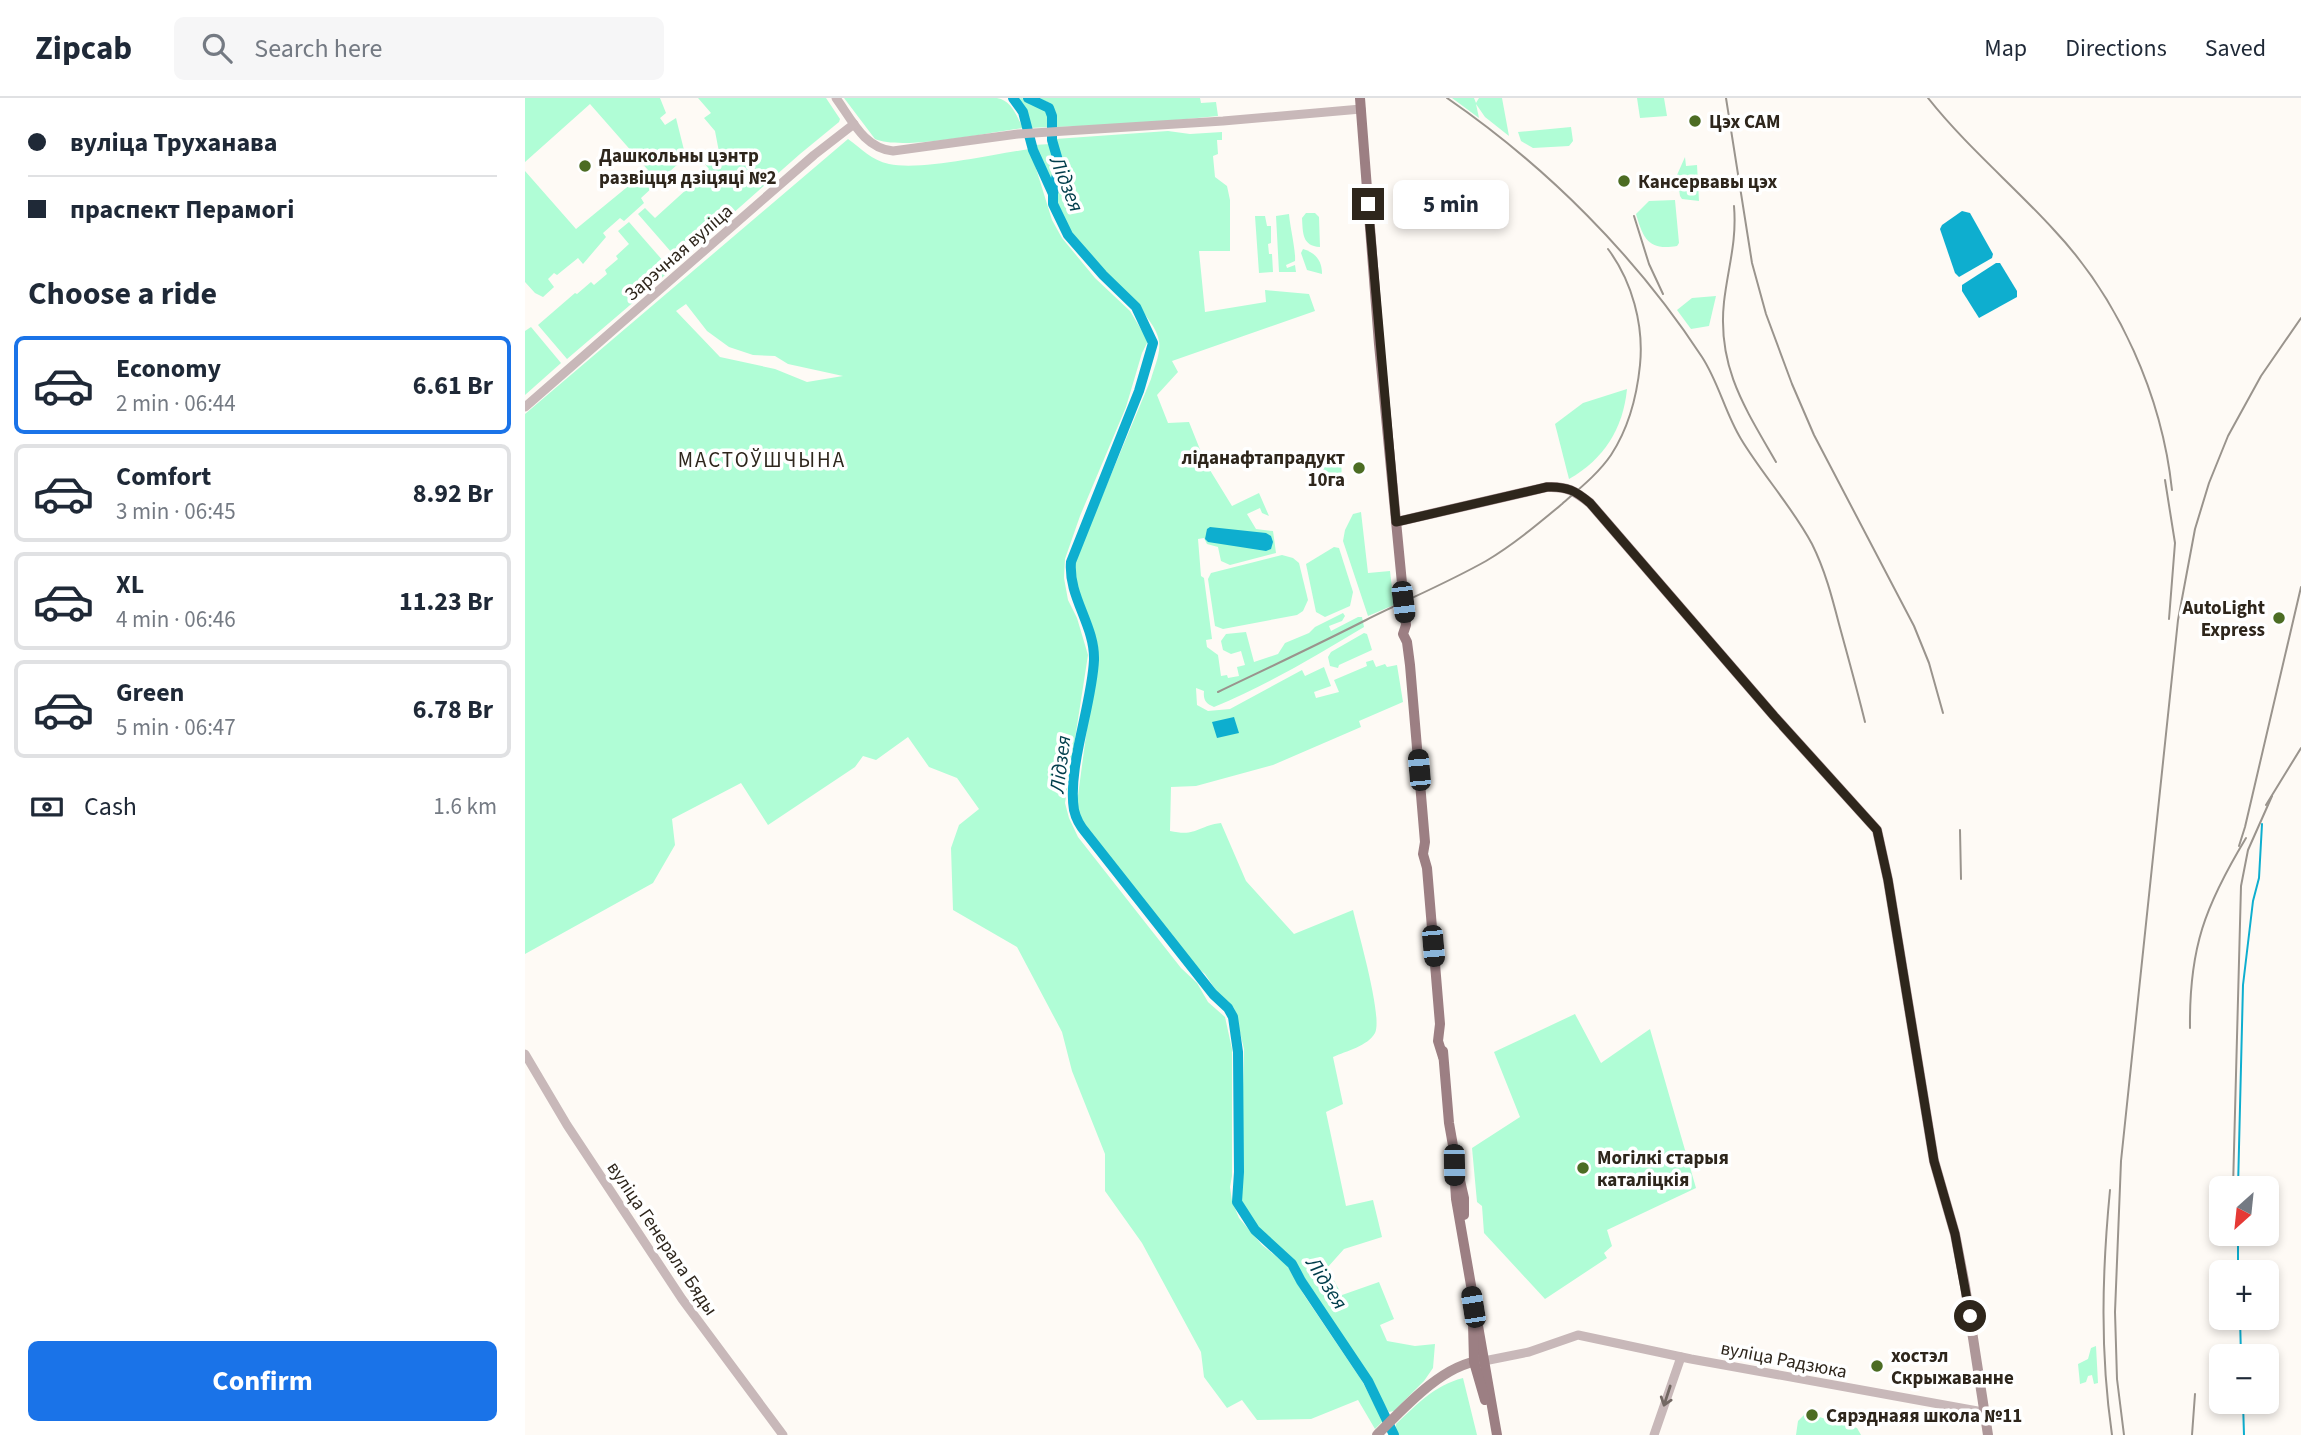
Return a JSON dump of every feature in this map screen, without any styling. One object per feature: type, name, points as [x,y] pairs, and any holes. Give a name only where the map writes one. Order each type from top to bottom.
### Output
[{"type":"main road","points":[[1360,104],[1406,625],[1403,634],[1407,642],[1425,842],[1423,854],[1427,868],[1440,1024],[1438,1041],[1443,1057],[1453,1150],[1464,1198],[1466,1260],[1479,1361],[1497,1435]]},
{"type":"main road","points":[[1396,522],[1547,487],[1569,487],[1590,503],[1808,755],[1877,830],[1888,880],[1933,1154],[1955,1234],[1965,1286],[1988,1435]]},
{"type":"main road","points":[[1380,1432],[1440,1377],[1479,1361]]},
{"type":"street","points":[[836,98],[873,146],[893,151],[1018,134],[1360,104]]},
{"type":"street","name":"Зарэчная вуліца","points":[[525,407],[814,155],[854,124]]},
{"type":"street","name":"вуліца Генерала Бяды","points":[[525,1054],[573,1134],[682,1299],[783,1435]]},
{"type":"street","name":"вуліца Радзюка","points":[[1479,1361],[1529,1352],[1579,1335],[1681,1357],[1983,1412]]},
{"type":"street","points":[[1654,1435],[1681,1357]]},
{"type":"green space","points":[[525,98],[660,98],[666,113],[660,118],[665,125],[676,118],[684,150],[680,162],[641,198],[644,203],[624,221],[620,218],[603,233],[606,237],[583,264],[578,258],[548,279],[554,287],[543,297],[525,282],[525,171],[576,229],[648,170],[590,104],[525,162]]},
{"type":"green space","points":[[698,98],[826,98],[840,119],[679,261],[638,214],[645,208],[655,218],[709,169],[705,164],[719,152],[715,131],[704,118],[711,113]]},
{"type":"green space","points":[[844,98],[997,98],[1010,105],[1023,128],[925,142],[888,142],[875,139]]},
{"type":"green space","points":[[1022,98],[1048,109],[1050,127],[1030,128],[1016,99]]},
{"type":"green space","points":[[1037,98],[1200,98],[1201,103],[1216,102],[1218,116],[1134,124],[1056,127],[1057,119],[1050,103]]},
{"type":"green space","points":[[1452,98],[1474,98],[1476,103],[1479,98],[1502,98],[1509,136],[1485,117],[1476,104],[1479,118]]},
{"type":"green space","points":[[1637,98],[1664,98],[1667,116],[1640,118]]},
{"type":"green space","points":[[1571,127],[1573,141],[1569,146],[1533,148],[1521,141],[1518,132]]},
{"type":"green space","points":[[1168,131],[1190,134],[1222,132],[1222,140],[1217,140],[1218,154],[1213,156],[1215,177],[1227,186],[1230,200],[1230,251],[1199,251],[1205,312],[1266,302],[1265,290],[1309,294],[1315,311],[1172,361],[1178,372],[1157,395],[1168,423],[1189,422],[1205,462],[1232,506],[1259,493],[1269,516],[1262,513],[1260,508],[1247,514],[1256,529],[1273,531],[1276,553],[1230,565],[1221,561],[1218,547],[1207,544],[1204,538],[1198,539],[1201,576],[1204,578],[1212,639],[1206,640],[1207,647],[1218,655],[1221,676],[1227,675],[1228,678],[1239,676],[1237,667],[1245,665],[1241,651],[1231,654],[1223,650],[1221,641],[1226,634],[1246,632],[1254,662],[1278,654],[1285,643],[1309,633],[1315,627],[1343,613],[1345,616],[1342,621],[1329,626],[1331,631],[1358,617],[1362,617],[1364,627],[1272,680],[1214,707],[1206,701],[1204,691],[1196,688],[1197,705],[1208,711],[1230,709],[1302,670],[1305,676],[1324,667],[1331,686],[1314,692],[1316,698],[1339,692],[1334,680],[1367,666],[1366,662],[1373,660],[1376,667],[1385,664],[1387,667],[1397,665],[1403,702],[1359,721],[1361,727],[1273,765],[1196,786],[1171,787],[1170,831],[1186,833],[1221,823],[1246,881],[1294,934],[1353,910],[1373,993],[1377,1024],[1372,1038],[1333,1057],[1343,1104],[1326,1112],[1346,1206],[1373,1200],[1382,1237],[1344,1249],[1327,1268],[1342,1295],[1379,1282],[1394,1319],[1380,1325],[1387,1341],[1415,1346],[1435,1344],[1433,1368],[1394,1411],[1389,1412],[1292,1258],[1256,1225],[1240,1201],[1244,1049],[1234,1008],[1189,960],[1079,816],[1077,803],[1097,653],[1085,609],[1078,595],[1075,561],[1151,379],[1159,341],[1141,309],[1091,260],[1062,220],[1055,199],[1063,163],[1055,139]]},
{"type":"green space","points":[[848,139],[877,160],[903,166],[939,164],[1030,149],[1052,220],[1062,238],[1095,278],[1130,311],[1148,341],[1126,407],[1065,559],[1064,578],[1068,600],[1077,618],[1088,655],[1065,803],[1069,818],[1078,837],[1181,968],[1197,983],[1208,1002],[1225,1017],[1232,1049],[1232,1201],[1239,1218],[1262,1245],[1287,1265],[1362,1381],[1383,1421],[1375,1429],[1358,1400],[1311,1419],[1257,1420],[1242,1400],[1227,1408],[1204,1377],[1201,1352],[1142,1243],[1105,1191],[1105,1154],[1072,1071],[1062,1032],[1017,947],[953,910],[951,848],[959,825],[979,809],[957,778],[929,767],[908,737],[876,760],[863,756],[855,767],[768,825],[741,783],[672,819],[675,845],[653,883],[525,954],[525,414]],"holes":[[[686,304],[707,331],[729,347],[753,355],[775,356],[788,364],[843,376],[807,382],[775,369],[720,357],[676,311]]]},
{"type":"green space","points":[[1050,144],[1055,171],[1050,186],[1034,145]]},
{"type":"green space","points":[[1685,157],[1686,166],[1697,165],[1699,201],[1682,199],[1680,196],[1677,175]]},
{"type":"green space","points":[[1675,200],[1679,243],[1677,246],[1667,247],[1653,244],[1644,236],[1636,214],[1649,201]]},
{"type":"green space","points":[[1306,213],[1315,213],[1319,217],[1320,247],[1310,244],[1305,238],[1302,218]]},
{"type":"green space","points":[[1289,214],[1295,261],[1286,265],[1287,268],[1295,265],[1296,272],[1279,272],[1276,216]]},
{"type":"green space","points":[[1255,216],[1265,216],[1267,226],[1271,226],[1271,243],[1268,244],[1269,254],[1272,254],[1273,272],[1259,273]]},
{"type":"green space","points":[[629,222],[671,270],[567,359],[538,325],[575,293],[591,282],[594,285],[607,274],[605,270],[629,244],[618,231]]},
{"type":"green space","points":[[1303,249],[1317,258],[1322,274],[1307,270],[1301,253]]},
{"type":"green space","points":[[1716,296],[1709,326],[1691,329],[1677,310],[1692,298]]},
{"type":"green space","points":[[531,327],[561,363],[525,395],[525,331]]},
{"type":"green space","points":[[1627,389],[1621,417],[1610,442],[1592,462],[1569,479],[1555,424],[1583,403]]},
{"type":"green space","points":[[1343,455],[1341,474],[1326,483],[1322,482],[1315,468]]},
{"type":"green space","points":[[1361,512],[1368,573],[1390,571],[1394,605],[1368,616],[1343,541],[1353,514]]},
{"type":"green space","points":[[1334,547],[1339,548],[1353,592],[1350,606],[1325,617],[1316,612],[1306,564]]},
{"type":"green space","points":[[1282,555],[1299,563],[1308,600],[1303,611],[1297,615],[1223,629],[1215,626],[1208,579],[1211,573]]},
{"type":"green space","points":[[1364,633],[1367,634],[1372,650],[1339,665],[1338,668],[1330,666],[1328,657],[1331,652]]},
{"type":"green space","name":"Могілкі старыя каталіцкія","points":[[1575,1014],[1601,1063],[1650,1029],[1696,1188],[1607,1230],[1612,1246],[1604,1253],[1607,1258],[1545,1299],[1484,1233],[1482,1206],[1477,1202],[1472,1148],[1520,1117],[1494,1052]]},
{"type":"green space","points":[[2096,1346],[2098,1383],[2094,1384],[2092,1375],[2080,1384],[2078,1364],[2088,1359],[2091,1348]]},
{"type":"green space","points":[[1463,1378],[1477,1435],[1395,1435],[1396,1424],[1419,1403],[1434,1391]]},
{"type":"green space","points":[[1809,1414],[1857,1428],[1861,1435],[1796,1435],[1798,1421]]},
{"type":"water","points":[[1962,211],[1970,213],[1993,254],[1992,258],[1959,277],[1955,273],[1940,229]]},
{"type":"water","points":[[2000,263],[2017,291],[2017,297],[1979,318],[1962,291],[1962,285]]},
{"type":"water","points":[[1210,527],[1266,533],[1271,536],[1273,542],[1271,549],[1266,551],[1208,542],[1205,539]]},
{"type":"water","points":[[1234,717],[1239,733],[1217,738],[1212,722]]},
{"type":"waterway","name":"Лідзея","points":[[1013,98],[1023,112],[1033,150],[1068,235],[1136,307],[1153,343],[1139,391],[1071,562],[1073,587],[1090,635],[1094,660],[1074,775],[1075,813],[1084,830],[1233,1017],[1238,1052],[1237,1202],[1255,1230],[1292,1264],[1368,1381],[1394,1435]]},
{"type":"waterway","points":[[1028,98],[1049,108],[1052,116],[1052,140],[1059,164],[1053,194]]},
{"type":"waterway","points":[[2238,1176],[2243,985],[2253,901],[2259,878],[2262,824]]},
{"type":"waterway","points":[[2238,1246],[2238,1260]]},
{"type":"waterway","points":[[2240,1330],[2241,1344]]},
{"type":"waterway","points":[[2243,1414],[2244,1435]]},
{"type":"railway","points":[[1447,98],[1520,153],[1587,216],[1648,284],[1702,357],[1741,439],[1796,517],[1817,554],[1831,594],[1865,722]]},
{"type":"railway","points":[[1726,98],[1752,263],[1766,314],[1814,435],[1914,626],[1929,663],[1943,713]]},
{"type":"railway","points":[[1928,98],[1958,133],[2054,230],[2098,287],[2134,351],[2147,385],[2167,455],[2172,490]]},
{"type":"railway","points":[[1734,206],[1733,243],[1724,302],[1725,347],[1729,367],[1744,405],[1776,462]]},
{"type":"railway","points":[[1634,216],[1649,264],[1663,294]]},
{"type":"railway","points":[[1218,692],[1486,561],[1535,527],[1600,469],[1617,445],[1631,412],[1637,388],[1641,350],[1635,304],[1624,275],[1608,249]]},
{"type":"railway","points":[[2124,1435],[2117,1379],[2115,1312],[2121,1161],[2178,620],[2195,529],[2209,483],[2228,436],[2261,376],[2301,318]]},
{"type":"railway","points":[[2165,480],[2175,543],[2169,619]]},
{"type":"railway","points":[[2239,846],[2301,587]]},
{"type":"railway","points":[[2266,805],[2301,748]]},
{"type":"railway","points":[[2233,1176],[2241,886],[2248,850],[2272,796]]},
{"type":"railway","points":[[1960,830],[1961,879]]},
{"type":"railway","points":[[2190,1028],[2193,974],[2202,928],[2220,885],[2246,838]]},
{"type":"railway","points":[[2110,1190],[2103,1312],[2105,1373],[2112,1435]]},
{"type":"railway","points":[[2192,1435],[2195,1394]]},
{"type":"place","name":"Цэх САМ","points":[[1695,121]]},
{"type":"place","name":"Дашкольны цэнтр развіцця дзіцяці №2","points":[[585,166]]},
{"type":"place","name":"Кансервавы цэх","points":[[1624,181]]},
{"type":"place","name":"ліданафтапрадукт 10га","points":[[1359,468]]},
{"type":"place","name":"AutoLight Express","points":[[2279,618]]},
{"type":"place","name":"Могілкі старыя каталіцкія","points":[[1583,1168]]},
{"type":"place","name":"хостэл Скрыжаванне","points":[[1877,1366]]},
{"type":"place","name":"Сярэднаяя школа №11","points":[[1812,1415]]},
{"type":"district","name":"МАСТОЎШЧЫНА","points":[[762,460]]},
{"type":"route","points":[[1368,204],[1396,522],[1547,487],[1569,487],[1577,492],[1590,503],[1774,716],[1877,830],[1888,880],[1934,1161],[1955,1234],[1970,1316]]}]
